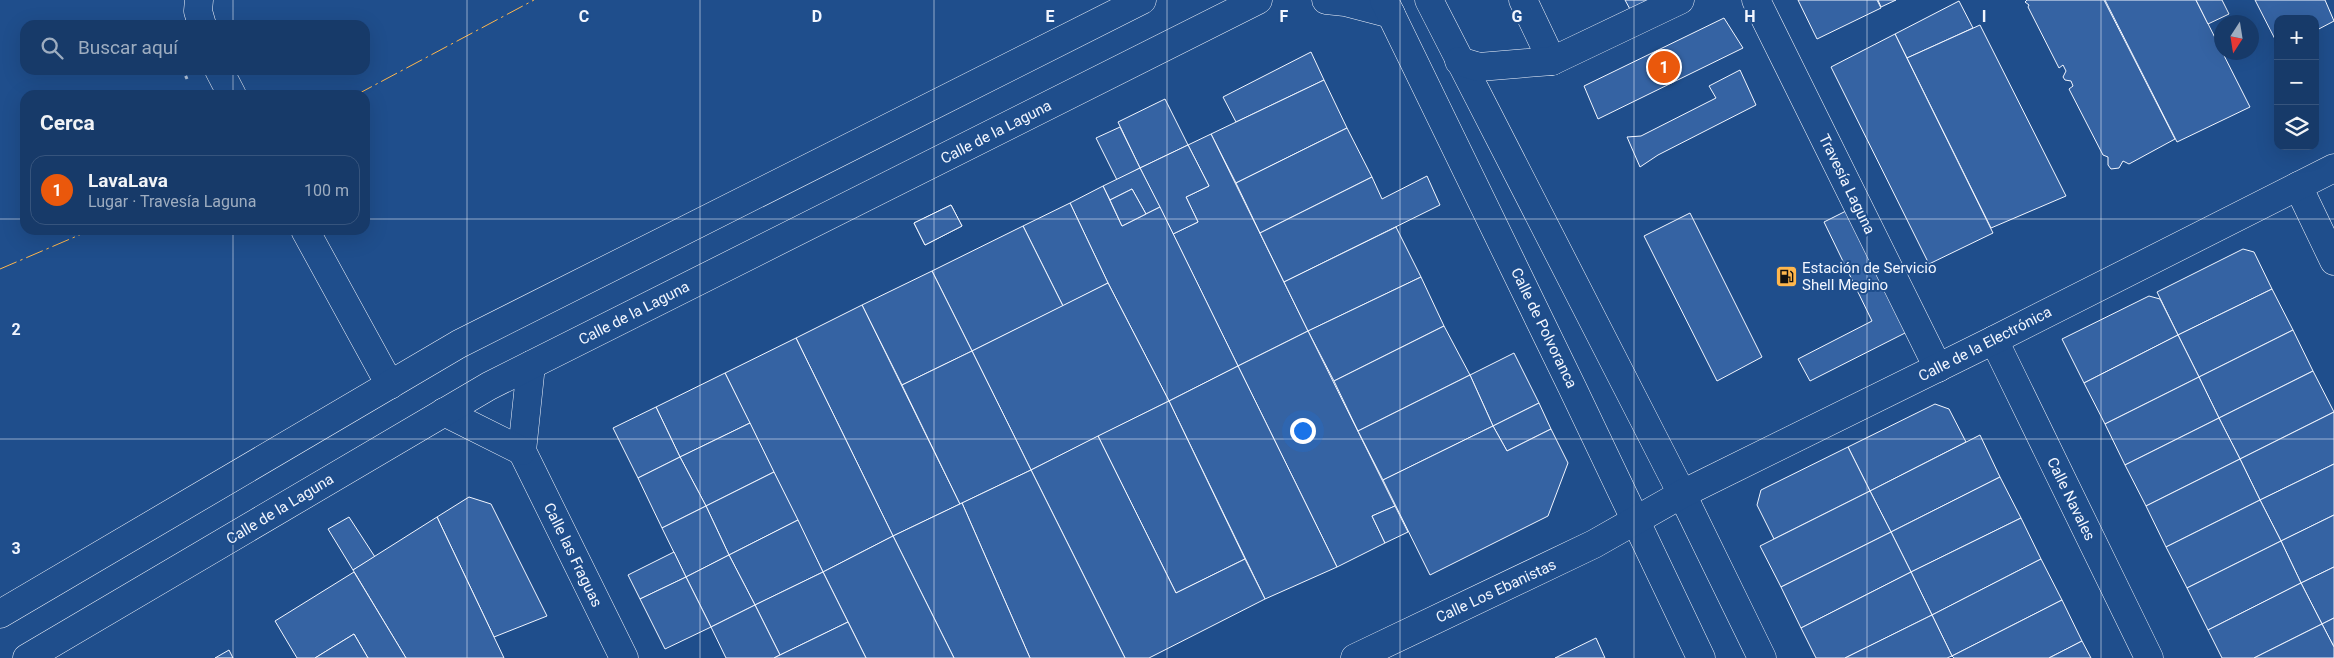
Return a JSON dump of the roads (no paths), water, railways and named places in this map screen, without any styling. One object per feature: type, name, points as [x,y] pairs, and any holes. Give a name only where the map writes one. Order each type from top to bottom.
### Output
[{"type":"street","points":[[199,0],[198,11],[201,20]]},
{"type":"street","points":[[0,614],[319,424],[459,344],[1142,0]]},
{"type":"street","name":"Calle de la Laguna","points":[[27,658],[444,412],[531,365],[1261,0]]},
{"type":"street","points":[[1326,0],[1387,7]]},
{"type":"street","points":[[1429,0],[1442,13],[1459,61],[1682,494],[1762,658]]},
{"type":"street","points":[[1523,0],[1552,61]]},
{"type":"street","points":[[1459,61],[1480,67],[1552,61],[1680,0]]},
{"type":"street","name":"Travesía Laguna","points":[[1756,0],[1938,368]]},
{"type":"street","name":"Calle de Polvoranca","points":[[1387,7],[1701,658]]},
{"type":"street","points":[[222,75],[229,90]]},
{"type":"street","name":"Calle de la Electrónica","points":[[1635,520],[1682,494],[1938,368],[2334,168]]},
{"type":"street","points":[[2298,186],[2334,260]]},
{"type":"street","points":[[309,235],[390,385]]},
{"type":"street","name":"Calle Navales","points":[[1994,340],[2149,658]]},
{"type":"street","points":[[444,412],[522,451],[531,365]]},
{"type":"street","name":"Calle las Fraguas","points":[[522,451],[624,658]]},
{"type":"street","name":"Calle Los Ebanistas","points":[[1355,658],[1594,544],[1635,520]]},
{"type":"place","name":"LavaLava","points":[[1664,67]]},
{"type":"place","name":"Estación de Servicio Shell Megino","points":[[1786,277]]}]
